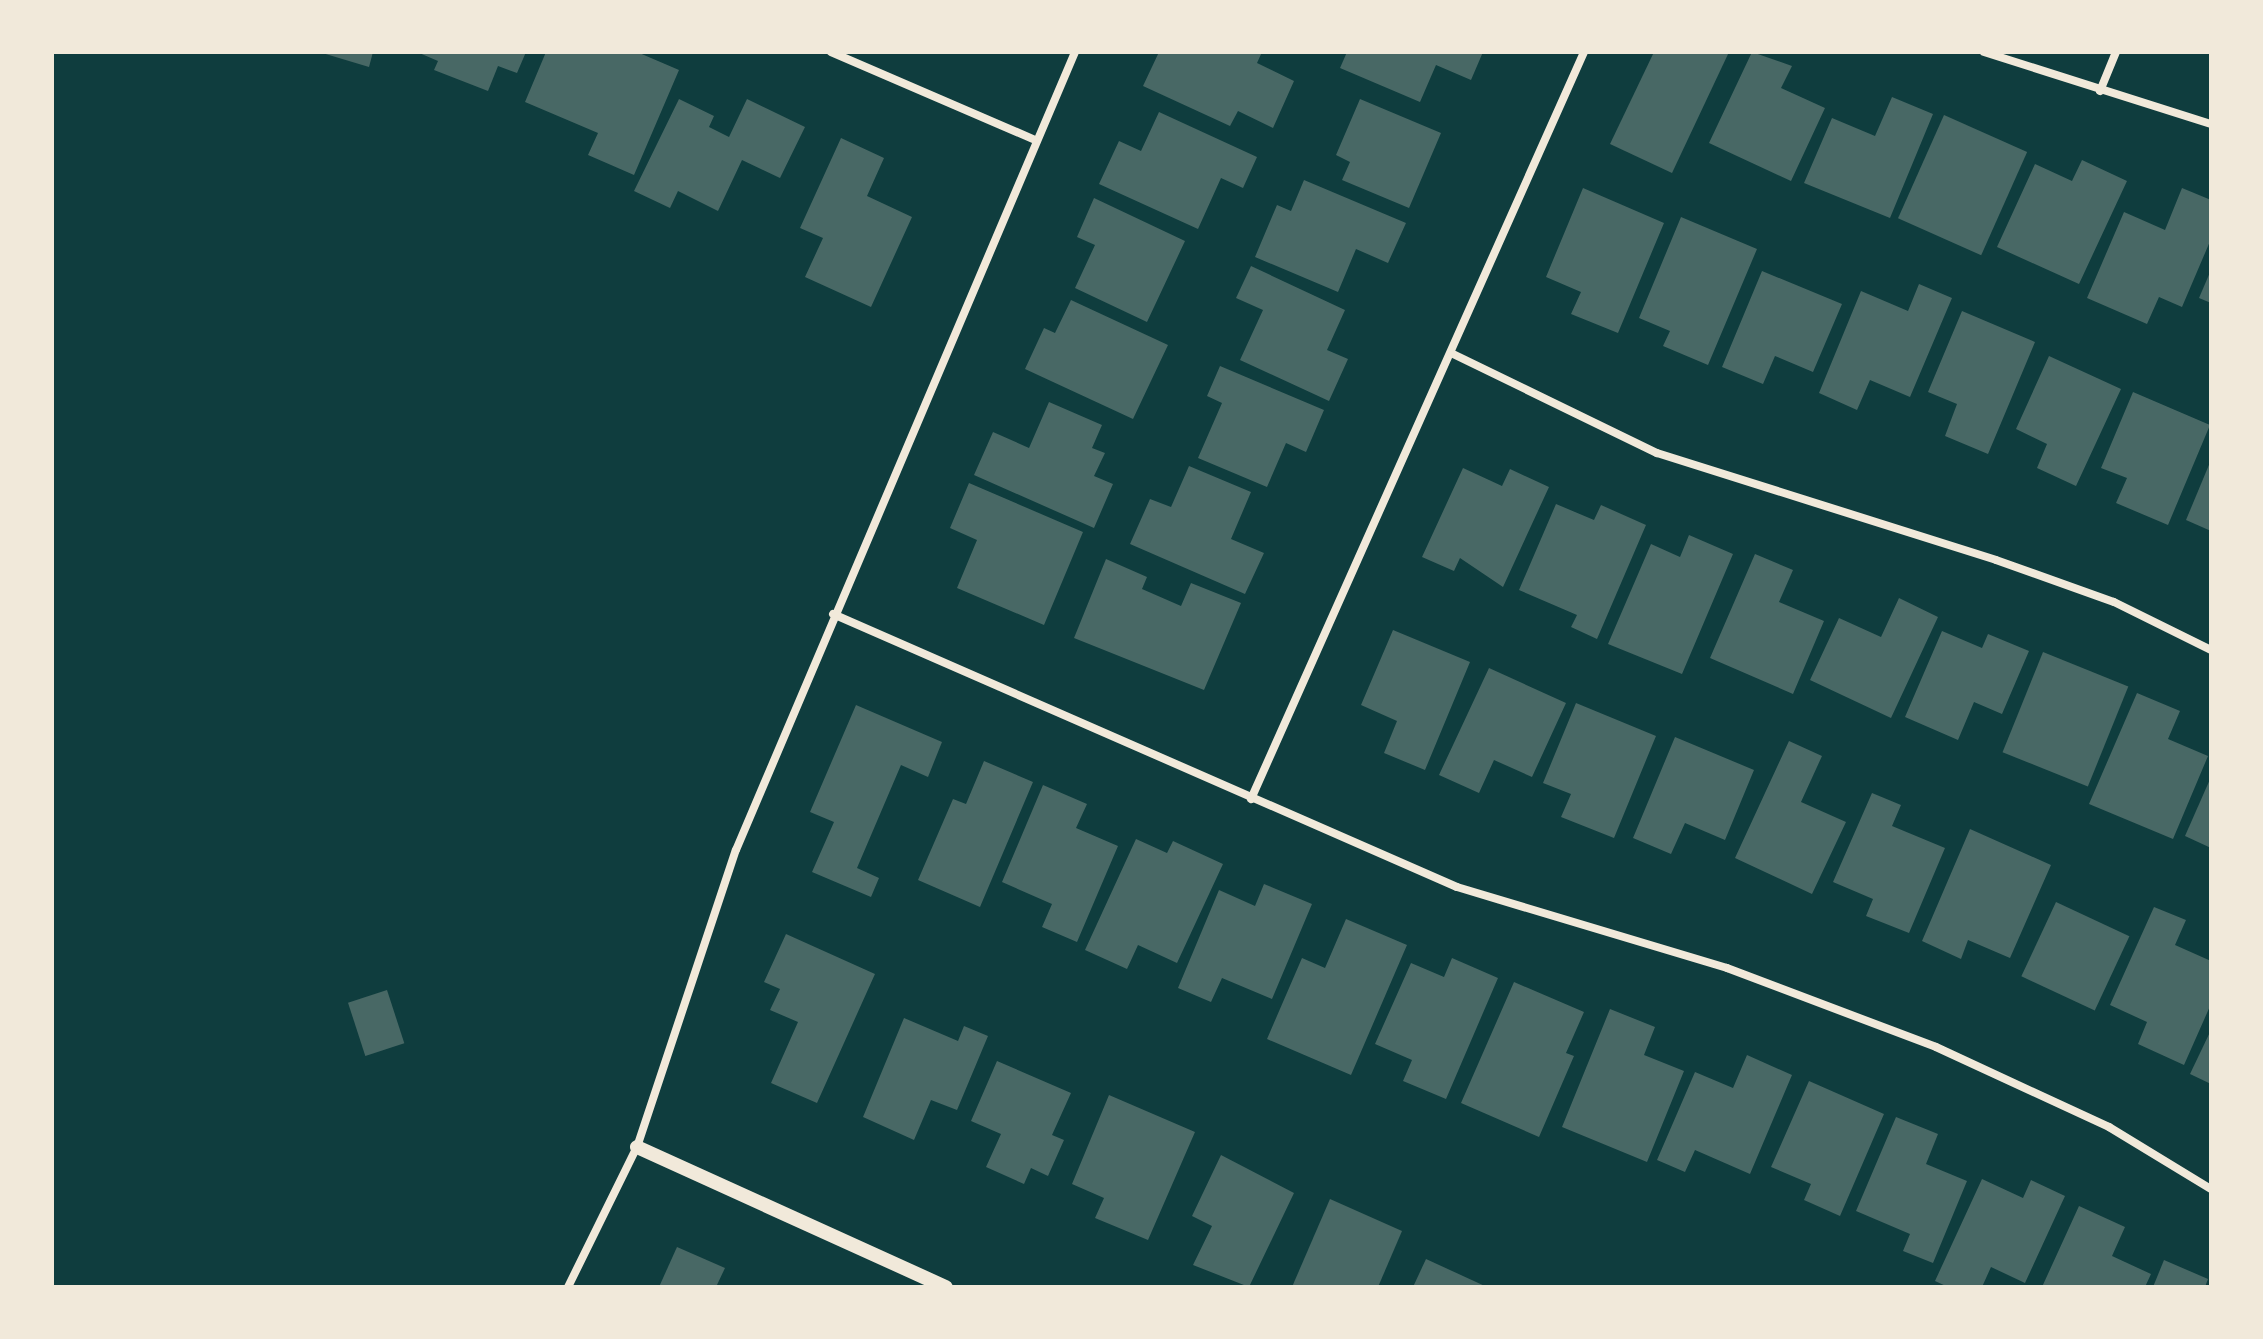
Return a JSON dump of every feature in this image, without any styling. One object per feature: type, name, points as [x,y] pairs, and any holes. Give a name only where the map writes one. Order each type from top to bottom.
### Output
[{"type":"street","points":[[831,52],[1035,140]]},
{"type":"street","points":[[568,1287],[637,1147],[736,850],[833,614],[1075,52]]},
{"type":"street","points":[[1251,799],[1584,52]]},
{"type":"street","points":[[1984,52],[2211,124]]},
{"type":"street","points":[[2100,91],[2116,52]]},
{"type":"street","points":[[1451,353],[1657,453],[1996,560],[2114,602],[2211,650]]},
{"type":"street","points":[[833,614],[1457,887],[1727,968],[1936,1047],[2109,1127],[2211,1189]]},
{"type":"street","points":[[637,1147],[946,1287]]},
{"type":"building","points":[[319,52],[373,52],[369,67]]},
{"type":"building","points":[[417,52],[526,52],[517,73],[498,66],[488,91],[434,70],[438,61]]},
{"type":"building","points":[[546,52],[637,52],[679,70],[634,175],[588,155],[598,133],[525,102]]},
{"type":"building","points":[[1159,52],[1262,52],[1257,63],[1294,81],[1273,128],[1238,111],[1230,126],[1143,86]]},
{"type":"building","points":[[1347,52],[1483,52],[1471,80],[1436,65],[1420,102],[1340,68]]},
{"type":"building","points":[[1654,52],[1729,52],[1672,173],[1610,144]]},
{"type":"building","points":[[1752,52],[1792,66],[1781,88],[1825,108],[1791,181],[1709,143]]},
{"type":"building","points":[[1892,97],[1933,114],[1890,218],[1804,183],[1832,118],[1875,136]]},
{"type":"building","points":[[679,99],[714,116],[709,127],[729,137],[747,99],[805,127],[780,178],[742,160],[718,211],[678,191],[670,208],[634,191]]},
{"type":"building","points":[[1360,99],[1441,133],[1409,208],[1342,180],[1350,162],[1336,155]]},
{"type":"building","points":[[1159,112],[1257,157],[1243,188],[1221,178],[1198,229],[1099,184],[1119,141],[1141,151]]},
{"type":"building","points":[[1944,115],[2027,152],[1981,255],[1898,218]]},
{"type":"building","points":[[841,138],[884,158],[867,196],[912,217],[871,307],[805,277],[823,238],[800,228]]},
{"type":"building","points":[[2082,160],[2127,181],[2079,284],[1997,247],[2035,164],[2072,181]]},
{"type":"building","points":[[1304,180],[1406,223],[1388,263],[1356,249],[1338,292],[1255,257],[1277,205],[1291,211]]},
{"type":"building","points":[[1583,188],[1664,223],[1618,333],[1571,314],[1581,292],[1546,277]]},
{"type":"building","points":[[2182,188],[2211,200],[2211,239],[2182,307],[2159,297],[2147,324],[2087,298],[2124,212],[2165,230]]},
{"type":"building","points":[[1094,198],[1185,241],[1147,322],[1075,288],[1095,245],[1077,237]]},
{"type":"building","points":[[1681,217],[1757,249],[1708,365],[1663,346],[1670,331],[1639,318]]},
{"type":"building","points":[[1251,266],[1345,310],[1327,350],[1348,359],[1329,401],[1240,360],[1263,310],[1236,298]]},
{"type":"building","points":[[2211,270],[2211,303],[2199,298]]},
{"type":"building","points":[[1762,271],[1842,304],[1813,372],[1775,356],[1763,384],[1722,367]]},
{"type":"building","points":[[1919,284],[1952,298],[1910,397],[1870,380],[1857,410],[1819,393],[1861,291],[1908,311]]},
{"type":"building","points":[[1071,300],[1168,345],[1133,419],[1025,369],[1044,328],[1055,333]]},
{"type":"building","points":[[1962,311],[2035,342],[1988,454],[1945,436],[1957,404],[1928,392]]},
{"type":"building","points":[[2049,356],[2121,389],[2076,486],[2037,468],[2047,444],[2016,429]]},
{"type":"building","points":[[1220,366],[1324,410],[1306,452],[1286,443],[1267,487],[1198,458],[1222,403],[1207,396]]},
{"type":"building","points":[[2133,392],[2210,425],[2168,525],[2116,503],[2127,478],[2101,468]]},
{"type":"building","points":[[1049,402],[1102,425],[1092,448],[1105,453],[1094,476],[1113,484],[1094,528],[974,475],[993,432],[1029,448]]},
{"type":"building","points":[[2211,460],[2211,531],[2186,520]]},
{"type":"building","points":[[1189,466],[1251,492],[1231,539],[1264,553],[1245,594],[1130,544],[1150,499],[1171,507]]},
{"type":"building","points":[[1463,468],[1502,486],[1510,469],[1549,487],[1503,587],[1460,558],[1454,571],[1422,557]]},
{"type":"building","points":[[969,483],[1083,532],[1044,625],[957,588],[977,540],[950,528]]},
{"type":"building","points":[[1556,504],[1594,520],[1601,505],[1646,525],[1597,639],[1571,627],[1577,615],[1519,590]]},
{"type":"building","points":[[1689,535],[1733,554],[1682,674],[1608,644],[1651,544],[1680,557]]},
{"type":"building","points":[[1755,554],[1793,570],[1779,602],[1824,621],[1793,694],[1710,658]]},
{"type":"building","points":[[1106,559],[1147,577],[1142,589],[1181,606],[1191,583],[1241,603],[1204,690],[1074,638]]},
{"type":"building","points":[[1899,598],[1938,617],[1891,718],[1810,680],[1839,618],[1881,637]]},
{"type":"building","points":[[1393,630],[1470,662],[1425,770],[1384,753],[1397,721],[1361,705]]},
{"type":"building","points":[[1942,631],[1982,648],[1988,634],[2029,651],[2002,714],[1974,702],[1958,740],[1905,717]]},
{"type":"building","points":[[2043,652],[2128,686],[2088,787],[2003,752]]},
{"type":"building","points":[[1489,668],[1566,703],[1532,777],[1494,760],[1479,793],[1439,775]]},
{"type":"building","points":[[2137,693],[2180,711],[2168,739],[2208,756],[2173,839],[2089,804]]},
{"type":"building","points":[[1576,703],[1656,736],[1614,838],[1561,817],[1571,794],[1543,783]]},
{"type":"building","points":[[856,705],[942,742],[928,777],[901,765],[857,868],[879,878],[871,897],[812,872],[834,822],[810,812]]},
{"type":"building","points":[[1675,737],[1754,770],[1725,840],[1685,823],[1671,854],[1633,838]]},
{"type":"building","points":[[1789,741],[1822,756],[1801,802],[1846,822],[1812,894],[1735,858]]},
{"type":"building","points":[[984,761],[1033,782],[980,907],[918,880],[953,799],[966,804]]},
{"type":"building","points":[[2211,777],[2211,848],[2185,836]]},
{"type":"building","points":[[1043,785],[1087,804],[1076,828],[1118,846],[1077,942],[1042,927],[1052,904],[1002,882]]},
{"type":"building","points":[[1872,793],[1901,805],[1892,826],[1945,848],[1909,933],[1866,916],[1873,899],[1833,882]]},
{"type":"building","points":[[1970,829],[2051,865],[2010,958],[1968,940],[1961,959],[1922,941]]},
{"type":"building","points":[[1136,839],[1167,853],[1173,841],[1223,864],[1177,963],[1138,945],[1127,969],[1085,950]]},
{"type":"building","points":[[1264,884],[1312,904],[1272,999],[1222,978],[1211,1002],[1178,988],[1219,890],[1255,906]]},
{"type":"building","points":[[2056,902],[2129,936],[2095,1011],[2021,976]]},
{"type":"building","points":[[2154,907],[2186,920],[2175,945],[2211,961],[2211,1004],[2184,1065],[2138,1044],[2147,1022],[2110,1005]]},
{"type":"building","points":[[1346,919],[1407,945],[1351,1075],[1267,1039],[1302,958],[1325,968]]},
{"type":"building","points":[[786,934],[875,974],[817,1103],[771,1083],[798,1022],[770,1010],[780,989],[764,982]]},
{"type":"building","points":[[1452,958],[1498,978],[1446,1099],[1403,1081],[1412,1060],[1375,1044],[1411,963],[1444,977]]},
{"type":"building","points":[[1514,982],[1584,1012],[1566,1053],[1574,1056],[1539,1137],[1461,1103]]},
{"type":"building","points":[[387,990],[404,1043],[365,1056],[348,1003]]},
{"type":"building","points":[[1610,1009],[1655,1027],[1644,1055],[1684,1071],[1647,1162],[1562,1127]]},
{"type":"building","points":[[904,1018],[958,1041],[964,1026],[988,1036],[957,1110],[931,1100],[914,1140],[863,1117]]},
{"type":"building","points":[[2211,1030],[2211,1084],[2190,1074]]},
{"type":"building","points":[[1747,1055],[1792,1075],[1750,1174],[1695,1150],[1685,1172],[1657,1160],[1695,1072],[1733,1088]]},
{"type":"building","points":[[997,1061],[1071,1093],[1052,1135],[1064,1140],[1048,1176],[1031,1168],[1024,1184],[986,1167],[1001,1134],[971,1121]]},
{"type":"building","points":[[1809,1081],[1884,1114],[1840,1216],[1804,1200],[1811,1184],[1771,1167]]},
{"type":"building","points":[[1109,1095],[1195,1132],[1148,1240],[1095,1218],[1104,1198],[1072,1184]]},
{"type":"building","points":[[1896,1117],[1938,1134],[1926,1164],[1967,1181],[1933,1263],[1903,1251],[1910,1234],[1856,1211]]},
{"type":"building","points":[[1221,1155],[1294,1193],[1249,1287],[1193,1265],[1212,1226],[1192,1216]]},
{"type":"building","points":[[1982,1179],[2023,1198],[2031,1180],[2065,1196],[2025,1283],[1991,1267],[1982,1287],[1948,1287],[1935,1281]]},
{"type":"building","points":[[1330,1199],[1402,1231],[1378,1287],[1292,1287]]},
{"type":"building","points":[[2079,1206],[2125,1227],[2112,1256],[2151,1274],[2145,1287],[2042,1287]]},
{"type":"building","points":[[677,1247],[725,1268],[716,1287],[659,1287]]},
{"type":"building","points":[[1426,1259],[1487,1287],[1413,1287]]},
{"type":"building","points":[[2164,1260],[2208,1279],[2205,1287],[2153,1287]]}]
